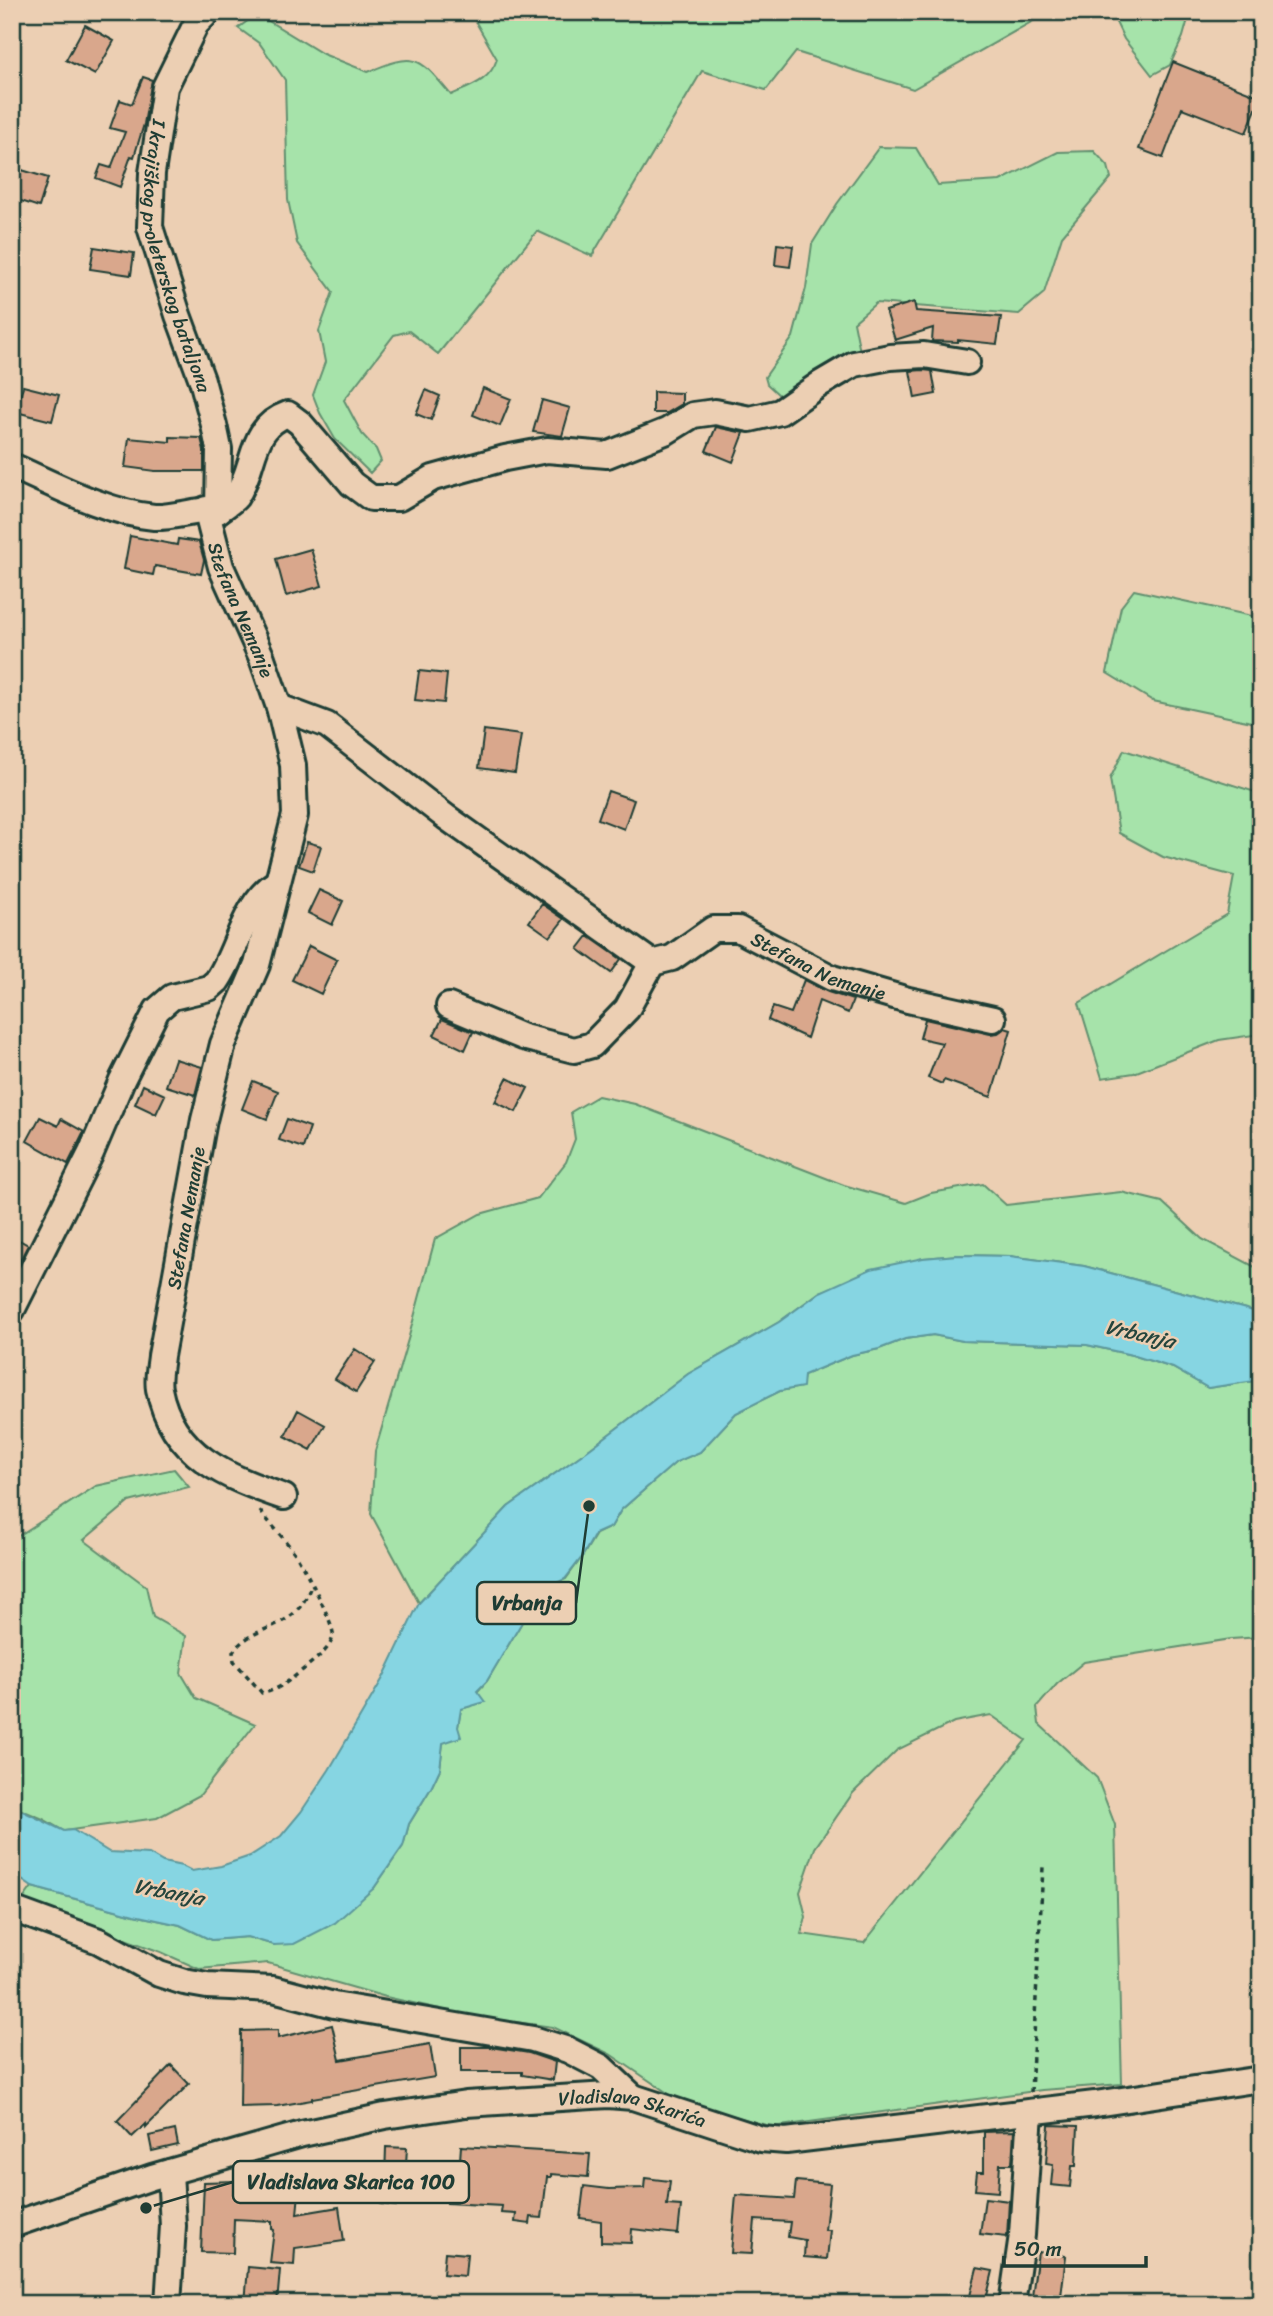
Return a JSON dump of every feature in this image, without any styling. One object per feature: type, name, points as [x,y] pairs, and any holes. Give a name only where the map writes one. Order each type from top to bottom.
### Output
[{"type":"street","name":"I krajiškog proleterskog bataljona","points":[[208,12],[196,24],[165,87],[152,173],[150,227],[202,380],[214,425],[219,449],[212,510]]},
{"type":"street","points":[[12,466],[91,501],[154,517],[184,516],[212,510],[235,498],[250,470],[262,431],[277,418],[288,414],[300,423],[352,484],[371,498],[399,498],[433,478],[505,458],[547,450],[607,455],[667,430],[693,415],[715,412],[750,419],[780,412],[853,364],[890,357],[924,355],[967,362]]},
{"type":"street","name":"Stefana Nemanje","points":[[212,510],[220,567],[262,658],[279,707],[293,765],[295,815],[257,965],[223,1044],[204,1119],[161,1356],[159,1388],[174,1432],[202,1461],[243,1482],[284,1497]]},
{"type":"street","points":[[279,707],[327,725],[446,817],[652,963],[627,1009],[592,1045],[574,1050],[523,1037],[449,1006]]},
{"type":"street","name":"Stefana Nemanje","points":[[12,1310],[91,1153],[122,1080],[157,1010],[172,997],[209,988],[217,981],[258,900],[268,888],[278,882]]},
{"type":"street","name":"Stefana Nemanje","points":[[652,963],[671,958],[713,929],[738,929],[832,978],[908,1000],[993,1019]]},
{"type":"street","points":[[12,1909],[99,1941],[159,1974],[184,1982],[207,1986],[273,1989],[334,2005],[533,2039],[569,2050],[601,2067],[633,2097]]},
{"type":"street","name":"Vladislava Skarića","points":[[12,2225],[170,2172],[303,2134],[385,2116],[466,2104],[608,2095],[633,2097],[761,2139],[786,2141],[1030,2112],[1261,2079]]},
{"type":"street","points":[[1012,2304],[1023,2235],[1030,2112]]},
{"type":"street","points":[[167,2304],[173,2226],[170,2172]]},
{"type":"path","points":[[243,1482],[259,1510],[298,1558],[333,1628],[333,1637],[324,1652],[289,1681],[271,1692],[262,1693],[234,1661],[233,1652],[246,1639],[292,1616],[307,1598],[311,1585]]},
{"type":"path","points":[[1030,2112],[1043,1867]]},
{"type":"green space","points":[[470,12],[1049,12],[913,89],[796,52],[766,90],[702,71],[592,256],[537,231],[438,354],[409,331],[394,335],[344,400],[362,434],[376,449],[381,461],[370,473],[335,439],[313,395],[325,362],[319,331],[333,292],[297,243],[288,200],[285,80],[260,44],[238,28],[257,14],[323,54],[368,72],[397,61],[416,61],[424,65],[451,95],[485,78],[497,59]]},
{"type":"green space","points":[[1111,12],[1190,12],[1183,37],[1170,65],[1152,75],[1124,39]]},
{"type":"green space","points":[[879,147],[916,148],[938,185],[1000,181],[1058,152],[1094,151],[1108,166],[1111,178],[1062,236],[1044,293],[1019,314],[876,303],[854,322],[860,352],[780,396],[767,384],[765,377],[793,337],[806,288],[812,244],[837,204]]},
{"type":"green space","points":[[1134,590],[1261,618],[1261,724],[1153,701],[1107,673],[1121,607]]},
{"type":"green space","points":[[1124,750],[1255,792],[1261,790],[1261,1034],[1219,1040],[1134,1073],[1102,1078],[1079,1003],[1227,914],[1234,876],[1163,857],[1119,833],[1110,779]]},
{"type":"green space","points":[[598,1096],[635,1104],[844,1185],[906,1203],[931,1193],[983,1184],[1006,1205],[1121,1192],[1162,1202],[1202,1239],[1261,1270],[1261,1313],[1084,1266],[1010,1256],[958,1255],[923,1258],[820,1292],[779,1322],[688,1374],[508,1507],[419,1603],[371,1514],[375,1451],[435,1239],[480,1214],[538,1198],[566,1162],[575,1139],[571,1112]]},
{"type":"green space","points":[[933,1335],[963,1341],[1087,1345],[1173,1368],[1208,1388],[1261,1380],[1261,1637],[1231,1639],[1084,1662],[1057,1684],[1037,1707],[1039,1724],[1097,1778],[1115,1825],[1122,2084],[1042,2090],[773,2127],[678,2100],[610,2054],[553,2027],[471,2016],[386,1997],[268,1963],[199,1969],[161,1952],[21,1902],[32,1887],[180,1925],[211,1940],[247,1937],[274,1945],[374,1888],[403,1846],[409,1824],[440,1769],[443,1743],[458,1727],[461,1709],[484,1702],[477,1692],[487,1681],[528,1612],[548,1587],[566,1579],[596,1534],[611,1527],[621,1510],[676,1462],[700,1452],[736,1413],[780,1391],[802,1387],[804,1375],[852,1355],[905,1339]],"holes":[[[991,1715],[1026,1740],[864,1943],[801,1934],[806,1917],[800,1892],[815,1848],[853,1793],[897,1750],[954,1722]]]},
{"type":"green space","points":[[174,1469],[189,1487],[129,1502],[84,1540],[146,1586],[153,1617],[186,1636],[181,1673],[196,1698],[255,1724],[200,1795],[157,1818],[64,1831],[12,1806],[12,1540],[96,1486]]},
{"type":"water","points":[[958,1255],[1010,1256],[1084,1266],[1261,1313],[1261,1380],[1208,1388],[1173,1368],[1087,1345],[963,1341],[933,1335],[905,1339],[852,1355],[804,1375],[803,1387],[780,1391],[736,1413],[700,1452],[676,1462],[621,1510],[611,1527],[595,1534],[565,1579],[548,1587],[528,1612],[487,1681],[477,1691],[485,1702],[461,1709],[458,1727],[461,1737],[443,1743],[440,1769],[409,1824],[403,1846],[374,1888],[335,1923],[294,1944],[274,1945],[247,1937],[211,1940],[180,1925],[32,1887],[12,1873],[12,1806],[64,1831],[73,1830],[109,1852],[149,1854],[163,1862],[192,1871],[221,1866],[250,1856],[281,1836],[329,1770],[383,1678],[419,1603],[508,1507],[688,1374],[779,1322],[820,1292],[871,1269],[923,1258]]},
{"type":"building","points":[[85,25],[114,41],[95,75],[66,60]]},
{"type":"building","points":[[1173,62],[1261,97],[1246,133],[1182,108],[1163,158],[1139,149]]},
{"type":"building","points":[[143,77],[152,80],[144,124],[134,157],[131,156],[120,187],[96,178],[101,165],[111,168],[125,132],[110,128],[120,100],[132,104]]},
{"type":"building","points":[[12,167],[48,178],[39,207],[12,198]]},
{"type":"building","points":[[777,244],[793,246],[790,267],[775,265]]},
{"type":"building","points":[[94,247],[134,253],[131,275],[90,269]]},
{"type":"building","points":[[914,302],[916,311],[1001,317],[997,344],[958,340],[932,341],[933,328],[895,340],[886,311]]},
{"type":"building","points":[[910,371],[932,371],[936,394],[915,398]]},
{"type":"building","points":[[23,386],[59,395],[52,421],[16,412]]},
{"type":"building","points":[[483,388],[511,399],[500,426],[473,415]]},
{"type":"building","points":[[426,390],[440,396],[431,420],[416,414]]},
{"type":"building","points":[[653,392],[682,393],[682,404],[667,413],[653,413]]},
{"type":"building","points":[[542,400],[570,408],[562,436],[533,432]]},
{"type":"building","points":[[716,427],[744,433],[733,462],[706,451]]},
{"type":"building","points":[[170,437],[201,438],[204,471],[155,471],[125,467],[129,438],[170,442]]},
{"type":"building","points":[[130,536],[177,545],[178,539],[199,542],[204,560],[201,574],[155,566],[153,575],[124,569]]},
{"type":"building","points":[[311,549],[322,586],[286,596],[276,559]]},
{"type":"building","points":[[419,671],[447,674],[444,703],[415,700]]},
{"type":"building","points":[[484,730],[521,735],[515,773],[479,768]]},
{"type":"building","points":[[608,791],[634,800],[624,829],[598,819]]},
{"type":"building","points":[[307,842],[321,846],[313,871],[299,866]]},
{"type":"building","points":[[319,890],[343,901],[332,925],[308,913]]},
{"type":"building","points":[[542,904],[564,919],[550,937],[529,922]]},
{"type":"building","points":[[588,936],[621,959],[611,973],[578,949]]},
{"type":"building","points":[[309,946],[337,960],[321,994],[292,980]]},
{"type":"building","points":[[804,980],[853,1000],[848,1013],[819,1001],[807,1038],[768,1020],[773,1007],[791,1013]]},
{"type":"building","points":[[442,1019],[473,1032],[465,1050],[434,1035]]},
{"type":"building","points":[[925,1019],[990,1034],[1005,1028],[1011,1030],[991,1097],[944,1080],[942,1084],[928,1078],[942,1043],[920,1038]]},
{"type":"building","points":[[175,1059],[202,1067],[195,1095],[166,1086]]},
{"type":"building","points":[[507,1078],[528,1088],[516,1112],[495,1102]]},
{"type":"building","points":[[253,1081],[278,1091],[267,1119],[242,1109]]},
{"type":"building","points":[[143,1085],[165,1095],[156,1114],[135,1104]]},
{"type":"building","points":[[40,1117],[58,1126],[61,1119],[84,1132],[68,1164],[27,1141]]},
{"type":"building","points":[[287,1119],[310,1127],[303,1148],[279,1140]]},
{"type":"building","points":[[12,1236],[28,1245],[12,1275]]},
{"type":"building","points":[[355,1349],[375,1362],[356,1392],[335,1379]]},
{"type":"building","points":[[298,1410],[325,1425],[311,1450],[285,1436]]},
{"type":"building","points":[[332,2025],[340,2060],[430,2044],[435,2077],[277,2106],[240,2107],[241,2031],[278,2030],[278,2038]]},
{"type":"building","points":[[461,2047],[490,2047],[529,2053],[555,2062],[553,2080],[522,2075],[522,2072],[461,2072]]},
{"type":"building","points":[[171,2065],[189,2084],[146,2127],[146,2124],[132,2137],[117,2121]]},
{"type":"building","points":[[1049,2125],[1078,2126],[1076,2166],[1072,2166],[1070,2187],[1051,2185],[1053,2165],[1046,2164]]},
{"type":"building","points":[[175,2130],[178,2145],[152,2151],[149,2136]]},
{"type":"building","points":[[1014,2131],[1012,2164],[1000,2164],[998,2192],[975,2190],[977,2172],[984,2172],[984,2132]]},
{"type":"building","points":[[461,2146],[590,2154],[588,2177],[551,2174],[551,2177],[547,2177],[542,2218],[531,2217],[530,2224],[515,2222],[516,2214],[501,2213],[502,2206],[447,2203],[453,2160],[460,2160]]},
{"type":"building","points":[[386,2147],[407,2148],[405,2179],[385,2178]]},
{"type":"building","points":[[645,2178],[670,2181],[667,2205],[681,2206],[678,2234],[632,2229],[631,2243],[601,2242],[601,2221],[580,2218],[584,2186],[609,2189],[644,2188]]},
{"type":"building","points":[[235,2181],[235,2192],[299,2193],[297,2214],[339,2207],[344,2241],[295,2248],[294,2265],[270,2263],[274,2230],[272,2221],[234,2219],[233,2253],[201,2252],[204,2182]]},
{"type":"building","points":[[796,2181],[830,2184],[825,2230],[830,2230],[827,2259],[804,2257],[805,2240],[788,2237],[790,2222],[755,2220],[752,2254],[731,2253],[736,2195],[794,2199]]},
{"type":"building","points":[[383,2187],[398,2189],[396,2206],[381,2204]]},
{"type":"building","points":[[985,2198],[1009,2201],[1007,2237],[980,2234]]},
{"type":"building","points":[[445,2252],[467,2254],[465,2276],[443,2274]]},
{"type":"building","points":[[1038,2252],[1066,2256],[1060,2304],[1031,2304]]},
{"type":"building","points":[[248,2267],[280,2270],[277,2304],[245,2304]]},
{"type":"building","points":[[977,2268],[993,2271],[985,2304],[968,2304]]},
{"type":"place","name":"Vrbanja","points":[[589,1506]]},
{"type":"place","name":"Vladislava Skarica 100","points":[[146,2208]]}]
